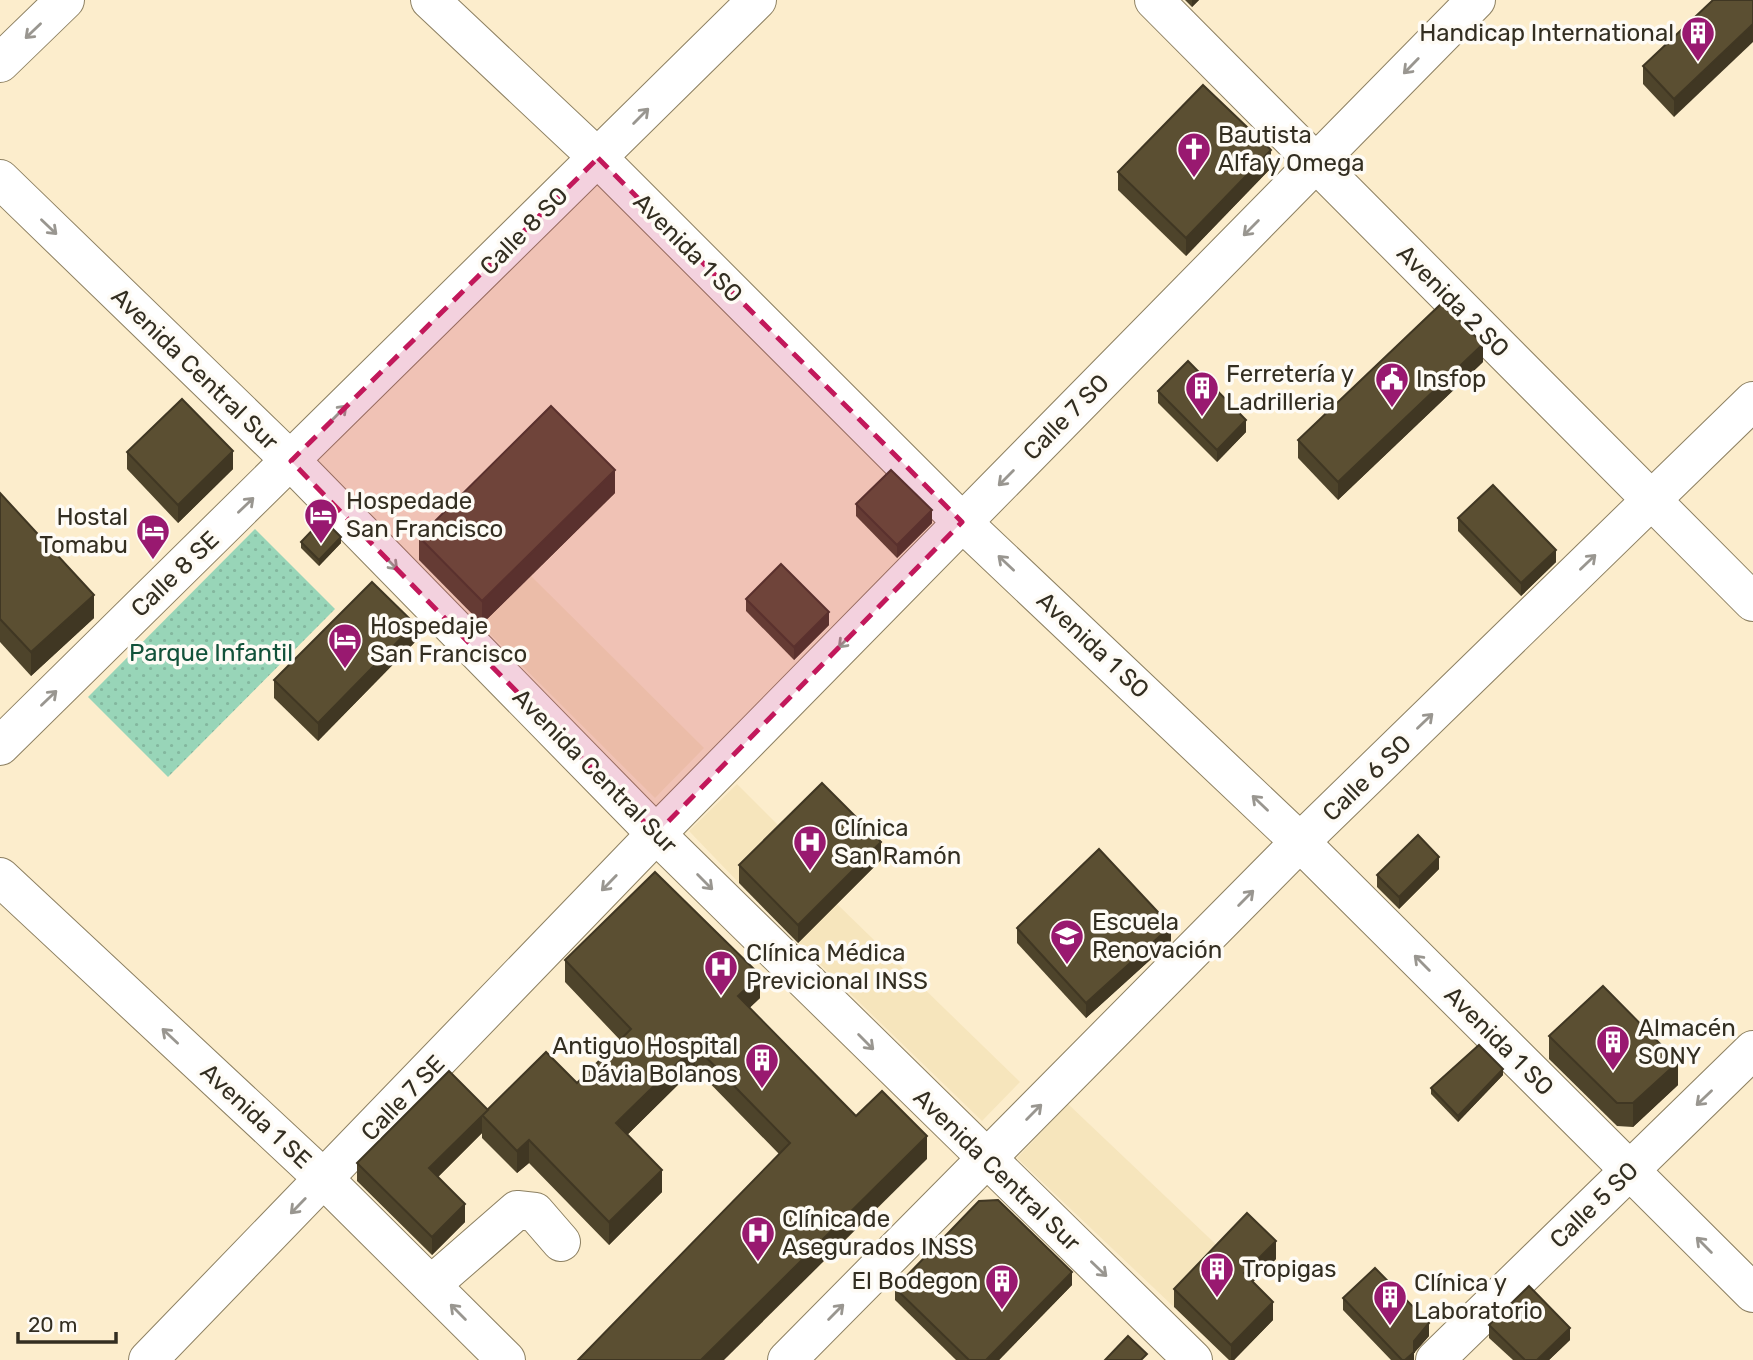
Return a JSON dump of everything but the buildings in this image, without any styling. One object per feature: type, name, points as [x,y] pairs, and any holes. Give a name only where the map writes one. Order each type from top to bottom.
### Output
[{"type":"street","points":[[0,63],[65,0]]},
{"type":"street","name":"Avenida 1 SO","points":[[430,0],[598,158],[962,522],[1300,842],[1753,1293]]},
{"type":"street","name":"Calle 8 SO","points":[[291,461],[757,0]]},
{"type":"street","name":"Avenida 2 SO","points":[[1154,0],[1753,602]]},
{"type":"street","name":"Calle 7 SO","points":[[656,834],[1476,0]]},
{"type":"street","name":"Avenida Central Sur","points":[[0,179],[291,461],[656,834],[986,1161],[1193,1360]]},
{"type":"street","name":"Calle 6 SO","points":[[787,1360],[1300,842],[1753,401]]},
{"type":"street","name":"Calle 8 SE","points":[[0,746],[291,461]]},
{"type":"street","name":"Calle 7 SE","points":[[148,1360],[656,834]]},
{"type":"street","name":"Avenida 1 SE","points":[[0,877],[324,1180],[506,1360]]},
{"type":"street","name":"Calle 5 SO","points":[[1435,1360],[1753,1050]]},
{"type":"street","points":[[430,1285],[517,1210],[535,1212],[561,1242]]},
{"type":"highlighted area","points":[[598,158],[962,522],[656,834],[291,461]]},
{"type":"shaded area","points":[[531,576],[704,748],[655,798],[481,625]]},
{"type":"shaded area","points":[[737,784],[788,835],[739,883],[689,831]]},
{"type":"shaded area","points":[[836,903],[1020,1082],[982,1121],[798,943]]},
{"type":"shaded area","points":[[1068,1104],[1225,1253],[1174,1307],[1017,1158]]},
{"type":"green space","name":"Parque Infantil","points":[[255,529],[335,609],[168,777],[88,697]]},
{"type":"place","name":"Handicap International","points":[[1698,63]]},
{"type":"place","name":"Bautista Alfa y Omega","points":[[1194,179]]},
{"type":"place","name":"Insfop","points":[[1392,409]]},
{"type":"place","name":"Ferretería y Ladrilleria","points":[[1202,418]]},
{"type":"place","name":"Hospedade San Francisco","points":[[321,545]]},
{"type":"place","name":"Hostal Tomabu","points":[[153,561]]},
{"type":"place","name":"Hospedaje San Francisco","points":[[345,670]]},
{"type":"place","name":"Clínica San Ramón","points":[[810,872]]},
{"type":"place","name":"Escuela Renovación","points":[[1067,966]]},
{"type":"place","name":"Clínica Médica Previcional INSS","points":[[721,997]]},
{"type":"place","name":"Almacén SONY","points":[[1613,1072]]},
{"type":"place","name":"Antiguo Hospital Dávia Bolanos","points":[[762,1090]]},
{"type":"place","name":"Clínica de Asegurados INSS","points":[[758,1263]]},
{"type":"place","name":"Tropigas","points":[[1217,1299]]},
{"type":"place","name":"El Bodegon","points":[[1002,1311]]},
{"type":"place","name":"Clínica y Laboratorio","points":[[1390,1327]]}]
